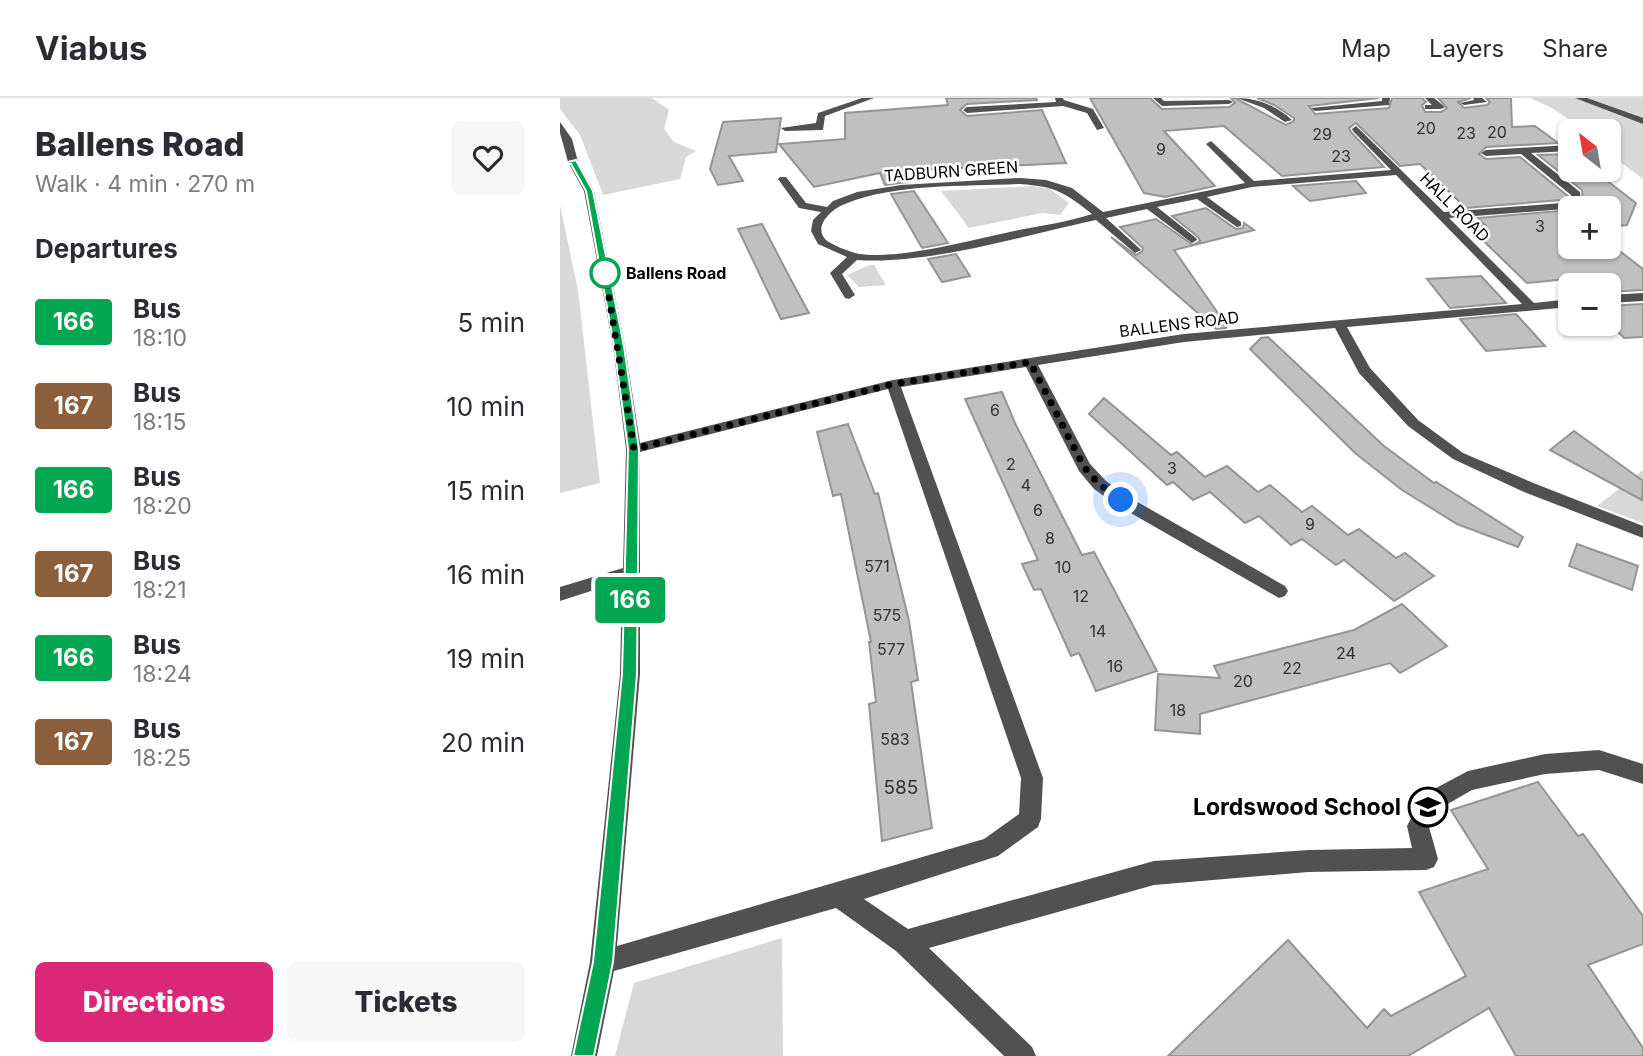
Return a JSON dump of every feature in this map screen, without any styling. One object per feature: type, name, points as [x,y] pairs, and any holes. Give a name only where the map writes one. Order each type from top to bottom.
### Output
[{"type":"street","points":[[785,128],[820,127],[821,116],[829,111],[870,98]]},
{"type":"street","points":[[1157,98],[1161,104],[1229,107],[1240,98],[1267,106],[1288,120]]},
{"type":"street","points":[[1315,108],[1386,103],[1386,98]]},
{"type":"street","points":[[1464,103],[1483,102],[1477,98]]},
{"type":"street","points":[[1579,98],[1643,121]]},
{"type":"street","points":[[967,110],[1059,100],[1090,111],[1100,128]]},
{"type":"street","points":[[996,108],[1002,121]]},
{"type":"street","points":[[560,125],[568,139],[567,163],[590,191],[619,346],[634,449],[630,674],[603,962],[584,1056]]},
{"type":"street","name":"HALL ROAD","points":[[1356,129],[1532,307]]},
{"type":"street","points":[[1210,144],[1252,184]]},
{"type":"street","points":[[1486,153],[1558,148]]},
{"type":"street","points":[[1441,215],[1564,206],[1577,201],[1576,194],[1522,150]]},
{"type":"street","points":[[827,210],[818,220],[816,231],[822,242],[854,256],[881,258],[935,251],[1252,184],[1399,172]]},
{"type":"street","points":[[783,179],[803,206],[827,210]]},
{"type":"street","name":"TADBURN GREEN","points":[[827,210],[837,203],[862,194],[901,188],[1020,181],[1046,183],[1068,190],[1135,250]]},
{"type":"street","points":[[1197,194],[1237,223]]},
{"type":"street","points":[[1148,205],[1192,240]]},
{"type":"street","points":[[849,295],[836,273],[854,256]]},
{"type":"street","points":[[1621,298],[1643,297]]},
{"type":"street","name":"BALLENS ROAD","points":[[634,449],[893,384],[1030,362],[1184,338],[1558,304]]},
{"type":"street","points":[[1340,325],[1364,370],[1413,424],[1458,456],[1643,532]]},
{"type":"street","points":[[1030,362],[1076,453],[1096,481],[1121,500],[1279,591]]},
{"type":"street","points":[[603,962],[838,895],[990,848],[1030,819],[1032,778],[893,384]]},
{"type":"street","points":[[560,594],[630,572]]},
{"type":"street","points":[[905,942],[1154,873],[1309,860],[1426,859],[1418,826],[1431,802],[1468,781],[1545,764],[1600,760],[1643,774]]},
{"type":"street","points":[[838,895],[905,942],[1023,1056]]},
{"type":"shaded area","points":[[560,98],[652,98],[669,110],[664,129],[674,142],[696,151],[686,157],[680,179],[603,195],[580,135],[560,109]]},
{"type":"shaded area","points":[[1530,98],[1643,98],[1643,179],[1621,163],[1621,119],[1568,119]]},
{"type":"shaded area","points":[[1033,186],[1050,189],[1069,203],[1060,215],[1042,213],[969,228],[941,191]]},
{"type":"shaded area","points":[[560,205],[578,290],[600,483],[560,493]]},
{"type":"shaded area","points":[[874,265],[886,285],[859,287],[847,275]]},
{"type":"shaded area","points":[[1643,470],[1643,523],[1597,506]]},
{"type":"shaded area","points":[[782,938],[783,1056],[615,1056],[634,983]]},
{"type":"building","points":[[946,98],[1036,98],[1037,100],[967,104],[960,110],[967,116],[1042,110],[1066,163],[901,171],[908,182],[885,185],[880,173],[814,187],[779,144],[845,139],[845,113],[948,105]]},
{"type":"building","points":[[1090,98],[1150,98],[1162,109],[1229,107],[1235,103],[1231,98],[1235,98],[1286,125],[1294,121],[1294,118],[1257,98],[1379,98],[1309,106],[1315,114],[1389,108],[1392,98],[1422,98],[1426,102],[1422,105],[1425,112],[1441,112],[1447,108],[1438,98],[1471,98],[1458,102],[1464,108],[1487,105],[1490,102],[1486,98],[1511,98],[1512,127],[1535,126],[1558,143],[1486,147],[1479,154],[1486,159],[1520,157],[1568,196],[1558,196],[1558,200],[1466,208],[1420,164],[1400,166],[1356,123],[1349,128],[1351,132],[1384,167],[1282,176],[1224,126],[1164,131],[1215,186],[1165,197],[1144,193]]},
{"type":"building","points":[[781,118],[776,152],[729,156],[743,181],[718,185],[710,169],[723,122]]},
{"type":"building","points":[[1558,154],[1558,171],[1538,155]]},
{"type":"building","points":[[1356,181],[1366,193],[1310,201],[1293,186]]},
{"type":"building","points":[[1572,182],[1609,182],[1636,203],[1627,225],[1621,226],[1621,196],[1582,196],[1582,190]]},
{"type":"building","points":[[914,191],[948,243],[922,248],[891,194]]},
{"type":"building","points":[[1206,208],[1236,229],[1243,228],[1244,223],[1254,230],[1174,250],[1226,328],[1216,329],[1111,237],[1136,255],[1142,252],[1143,248],[1120,227],[1156,219],[1193,245],[1200,241],[1198,237],[1172,216]]},
{"type":"building","points":[[1558,211],[1558,259],[1621,259],[1621,252],[1643,269],[1643,290],[1621,291],[1621,273],[1558,273],[1558,280],[1527,283],[1469,227],[1485,225],[1478,218]]},
{"type":"building","points":[[762,224],[809,313],[781,319],[738,229]]},
{"type":"building","points":[[956,254],[970,276],[942,282],[928,259]]},
{"type":"building","points":[[1481,276],[1506,303],[1450,308],[1427,279]]},
{"type":"building","points":[[1643,304],[1643,337],[1624,338],[1621,335],[1621,305]]},
{"type":"building","points":[[1516,314],[1545,346],[1486,351],[1460,319]]},
{"type":"building","points":[[1268,337],[1384,446],[1434,483],[1523,537],[1518,547],[1457,524],[1402,490],[1355,453],[1250,349],[1261,338]]},
{"type":"building","points":[[1002,392],[1082,555],[1094,552],[1157,671],[1096,691],[1079,653],[1071,656],[1041,589],[1034,590],[1022,564],[1038,560],[965,399]]},
{"type":"building","points":[[1104,398],[1171,455],[1177,452],[1205,477],[1227,466],[1258,492],[1270,485],[1302,512],[1312,506],[1348,535],[1359,529],[1396,558],[1405,553],[1434,576],[1394,601],[1344,560],[1336,565],[1302,539],[1291,545],[1259,516],[1245,523],[1210,492],[1193,500],[1173,482],[1167,485],[1089,414]]},
{"type":"building","points":[[848,424],[875,494],[878,493],[909,621],[918,680],[911,682],[932,828],[882,841],[869,704],[876,702],[871,642],[841,494],[833,496],[817,432]]},
{"type":"building","points":[[1574,431],[1643,481],[1642,500],[1550,450]]},
{"type":"building","points":[[1577,544],[1638,566],[1632,590],[1569,566]]},
{"type":"building","points":[[1402,604],[1447,646],[1400,673],[1390,663],[1200,714],[1200,734],[1155,730],[1158,674],[1220,678],[1214,666],[1354,630]]},
{"type":"building","points":[[1538,782],[1578,836],[1583,834],[1643,916],[1643,944],[1588,965],[1643,1048],[1643,1056],[1516,1056],[1489,1008],[1408,1056],[1168,1056],[1288,940],[1367,1028],[1384,1009],[1391,1016],[1466,976],[1419,892],[1488,869],[1451,810]]},
{"type":"bus line","name":"166","points":[[560,164],[573,162],[590,191],[619,346],[634,449],[630,674],[603,962],[584,1056]]},
{"type":"place","name":"Ballens Road","points":[[605,273]]},
{"type":"place","name":"Lordswood School","points":[[1428,807]]},
{"type":"route","points":[[605,273],[634,449],[893,384],[1030,362],[1084,467],[1100,485],[1121,500]]}]
